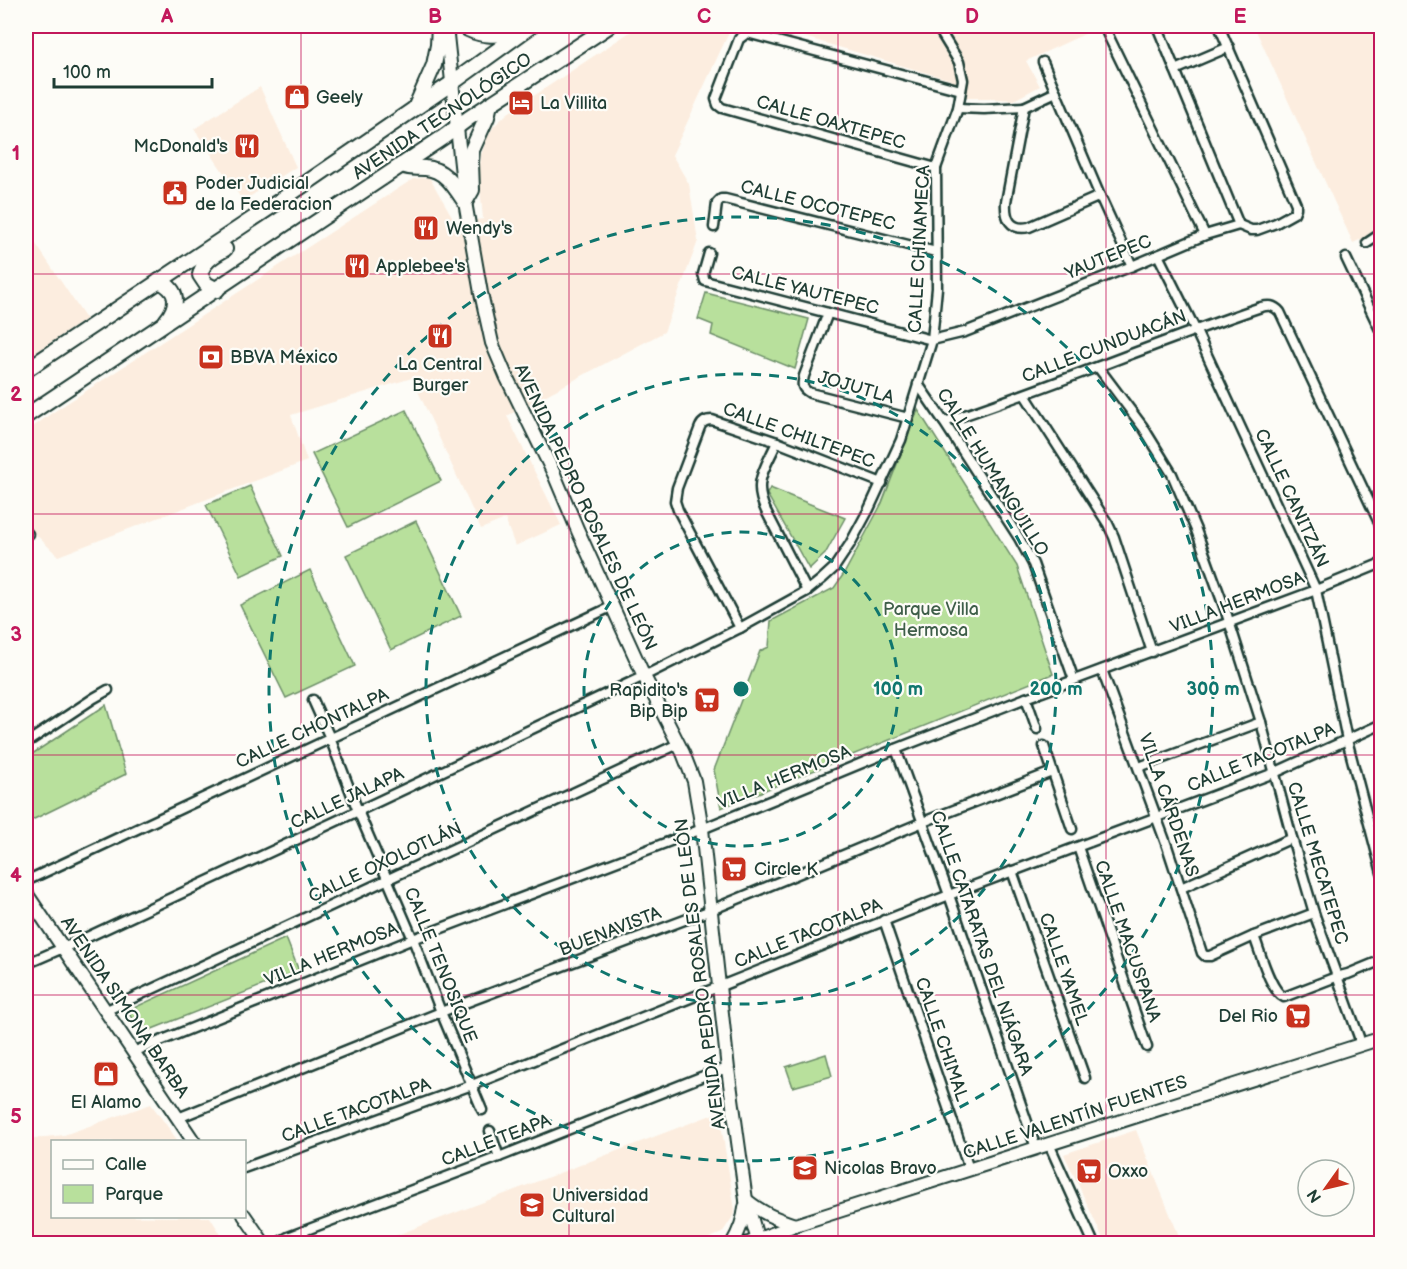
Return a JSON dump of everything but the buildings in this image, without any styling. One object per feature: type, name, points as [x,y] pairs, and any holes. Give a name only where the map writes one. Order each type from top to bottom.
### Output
[{"type":"main road","points":[[416,106],[434,65],[439,26]]},
{"type":"main road","name":"AVENIDA PEDRO ROSALES DE LEÓN","points":[[446,26],[465,202],[492,344],[694,781],[702,829],[728,1069],[754,1242]]},
{"type":"main road","points":[[463,26],[481,34],[494,35],[526,29]]},
{"type":"main road","name":"AVENIDA TECNOLÓGICO","points":[[26,416],[609,26]]},
{"type":"main road","name":"AVENIDA TECNOLÓGICO","points":[[26,370],[322,172],[526,29]]},
{"type":"main road","points":[[401,165],[413,169],[429,168],[439,171],[465,202],[472,190],[472,150],[487,117],[490,104]]},
{"type":"main road","points":[[216,290],[206,284],[200,275],[207,260],[299,199],[322,172]]},
{"type":"main road","points":[[159,281],[166,284],[176,301],[172,313],[163,325]]},
{"type":"main road","name":"AVENIDA SIMONA BARBA","points":[[26,893],[193,1140]]},
{"type":"main road","name":"CALLE VALENTÍN FUENTES","points":[[754,1242],[791,1226],[1382,1038]]},
{"type":"main road","points":[[746,1200],[772,1218],[791,1226],[775,1239],[773,1244]]},
{"type":"main road","points":[[732,1244],[745,1217],[746,1200]]},
{"type":"main road","points":[[246,1218],[264,1244]]},
{"type":"street","name":"CALLE CHINAMECA","points":[[644,676],[740,628],[807,591],[822,579],[834,568],[850,544],[882,483],[901,440],[932,339],[937,288],[936,168],[958,108],[963,78],[959,62],[937,26]]},
{"type":"street","points":[[1157,26],[1239,225]]},
{"type":"street","points":[[1175,70],[1229,47],[1219,26]]},
{"type":"street","name":"CALLE OAXTEPEC","points":[[936,168],[722,108],[716,99],[739,39],[747,33],[961,90]]},
{"type":"street","points":[[1107,33],[1205,235]]},
{"type":"street","name":"YAUTEPEC","points":[[932,339],[965,332],[1205,235],[1239,225],[1257,230],[1291,215],[1296,204],[1229,47]]},
{"type":"street","points":[[1042,62],[1131,266]]},
{"type":"street","points":[[958,108],[1024,107],[1056,92]]},
{"type":"street","points":[[1024,107],[1006,202],[1005,211],[1010,223],[1022,228],[1029,227],[1100,196]]},
{"type":"street","name":"CALLE OCOTEPEC","points":[[714,227],[717,203],[725,199],[936,252]]},
{"type":"street","points":[[1367,243],[1382,233]]},
{"type":"street","name":"CALLE YAUTEPEC","points":[[709,253],[704,274],[705,281],[932,339]]},
{"type":"street","name":"CALLE CANITZÁN","points":[[1158,255],[1196,329],[1316,590],[1347,740],[1382,873]]},
{"type":"street","points":[[1346,258],[1382,334]]},
{"type":"street","name":"CALLE CUNDUACÁN","points":[[944,422],[1025,395],[1196,329],[1261,307],[1272,306],[1280,312],[1382,529]]},
{"type":"street","name":"JOJUTLA","points":[[828,313],[804,376],[803,388],[810,393],[908,418]]},
{"type":"street","name":"CALLE MECATEPEC","points":[[1098,367],[1143,427],[1172,474],[1196,530],[1261,722],[1314,913],[1359,1037],[1359,1045]]},
{"type":"street","name":"CALLE HUMANGUILLO","points":[[918,384],[1033,564],[1074,680]]},
{"type":"street","points":[[1025,395],[1108,524],[1152,652]]},
{"type":"street","name":"CALLE CHILTEPEC","points":[[740,628],[675,501],[680,478],[700,427],[705,421],[712,420],[777,442],[882,483]]},
{"type":"street","points":[[777,442],[759,481],[761,501],[807,591]]},
{"type":"street","name":"VILLA HERMOSA","points":[[133,1052],[413,939],[702,829],[1026,698],[1316,590],[1382,563]]},
{"type":"street","name":"CALLE CHONTALPA","points":[[26,881],[613,606]]},
{"type":"street","name":"VILLA CÁRDENAS","points":[[1102,670],[1139,767],[1201,951],[1205,956],[1209,956],[1254,936]]},
{"type":"street","name":"CALLE JALAPA","points":[[26,964],[644,676]]},
{"type":"street","points":[[26,743],[108,690]]},
{"type":"street","points":[[1026,698],[1037,729]]},
{"type":"street","name":"CALLE TENOSIQUE","points":[[313,700],[482,1110]]},
{"type":"street","points":[[1139,767],[1261,722]]},
{"type":"street","name":"CALLE TACOTALPA","points":[[246,1167],[472,1085],[948,895],[1274,773],[1382,724]]},
{"type":"street","name":"CALLE OXOLOTLÁN","points":[[105,1011],[678,744]]},
{"type":"street","points":[[1044,746],[1072,829]]},
{"type":"street","name":"CALLE CATARATAS DEL NIÁGARA","points":[[896,749],[1036,1148]]},
{"type":"street","name":"BUENAVISTA","points":[[178,1118],[441,1012],[711,910],[923,822],[1052,772]]},
{"type":"street","points":[[1181,888],[1292,838]]},
{"type":"street","name":"CALLE MACUSPANA","points":[[1078,847],[1147,1047]]},
{"type":"street","name":"CALLE YAMEL","points":[[1012,871],[1084,1078]]},
{"type":"street","points":[[1314,913],[1254,936],[1272,984],[1282,997],[1382,960]]},
{"type":"street","name":"CALLE CHIMAL","points":[[884,920],[969,1169]]},
{"type":"street","name":"CALLE TEAPA","points":[[276,1244],[299,1233],[716,1071],[728,1069]]},
{"type":"street","points":[[490,1131],[499,1157]]},
{"type":"street","points":[[1049,1144],[1095,1244]]},
{"type":"shaded area","points":[[639,26],[732,26],[672,155],[689,184],[698,241],[664,332],[507,416],[561,525],[515,546],[505,519],[481,529],[412,378],[291,415],[307,461],[58,556],[26,525],[26,432],[413,179],[429,177],[456,223],[483,219],[479,176],[481,155],[494,126],[508,113]]},
{"type":"shaded area","points":[[767,26],[1102,26],[1026,61],[1040,86],[1014,100],[964,97],[951,80]]},
{"type":"shaded area","points":[[1254,26],[1381,26],[1381,230],[1353,243]]},
{"type":"shaded area","points":[[260,87],[296,167],[243,201],[194,129]]},
{"type":"shaded area","points":[[26,229],[86,319],[26,359]]},
{"type":"shaded area","points":[[151,1104],[177,1140],[51,1140],[51,1218],[211,1218],[226,1243],[26,1243],[26,1139],[64,1135]]},
{"type":"shaded area","points":[[719,1112],[735,1210],[722,1233],[697,1243],[376,1243]]},
{"type":"shaded area","points":[[1136,1130],[1182,1243],[1105,1243],[1064,1154]]},
{"type":"green space","points":[[706,293],[809,319],[795,369],[711,335],[713,325],[698,319]]},
{"type":"green space","points":[[406,410],[441,481],[348,527],[312,454]]},
{"type":"green space","name":"Parque Villa Hermosa","points":[[918,410],[1017,566],[1053,674],[721,808],[714,770],[760,651],[769,647],[771,621],[834,588],[882,503]]},
{"type":"green space","points":[[250,486],[283,556],[241,576],[206,505]]},
{"type":"green space","points":[[770,488],[845,518],[825,554],[809,569],[767,494]]},
{"type":"green space","points":[[416,521],[461,616],[391,650],[346,555]]},
{"type":"green space","points":[[310,570],[355,666],[286,698],[240,605]]},
{"type":"green space","points":[[106,705],[126,774],[26,823],[26,758]]},
{"type":"green space","points":[[286,938],[299,971],[142,1033],[127,1011]]},
{"type":"green space","points":[[826,1054],[832,1076],[793,1087],[786,1067]]},
{"type":"place","name":"Geely","points":[[297,97]]},
{"type":"place","name":"La Villita","points":[[521,103]]},
{"type":"place","name":"McDonald's","points":[[247,146]]},
{"type":"place","name":"Poder Judicial de la Federacion","points":[[175,193]]},
{"type":"place","name":"Wendy's","points":[[426,228]]},
{"type":"place","name":"Applebee's","points":[[357,266]]},
{"type":"place","name":"La Central Burger","points":[[440,336]]},
{"type":"place","name":"BBVA México","points":[[211,357]]},
{"type":"place","name":"Rapidito's Bip Bip","points":[[707,700]]},
{"type":"place","name":"Circle K","points":[[734,869]]},
{"type":"place","name":"Del Rio","points":[[1298,1016]]},
{"type":"place","name":"El Alamo","points":[[106,1074]]},
{"type":"place","name":"Nicolas Bravo","points":[[805,1168]]},
{"type":"place","name":"Oxxo","points":[[1089,1171]]},
{"type":"place","name":"Universidad Cultural","points":[[532,1205]]}]
